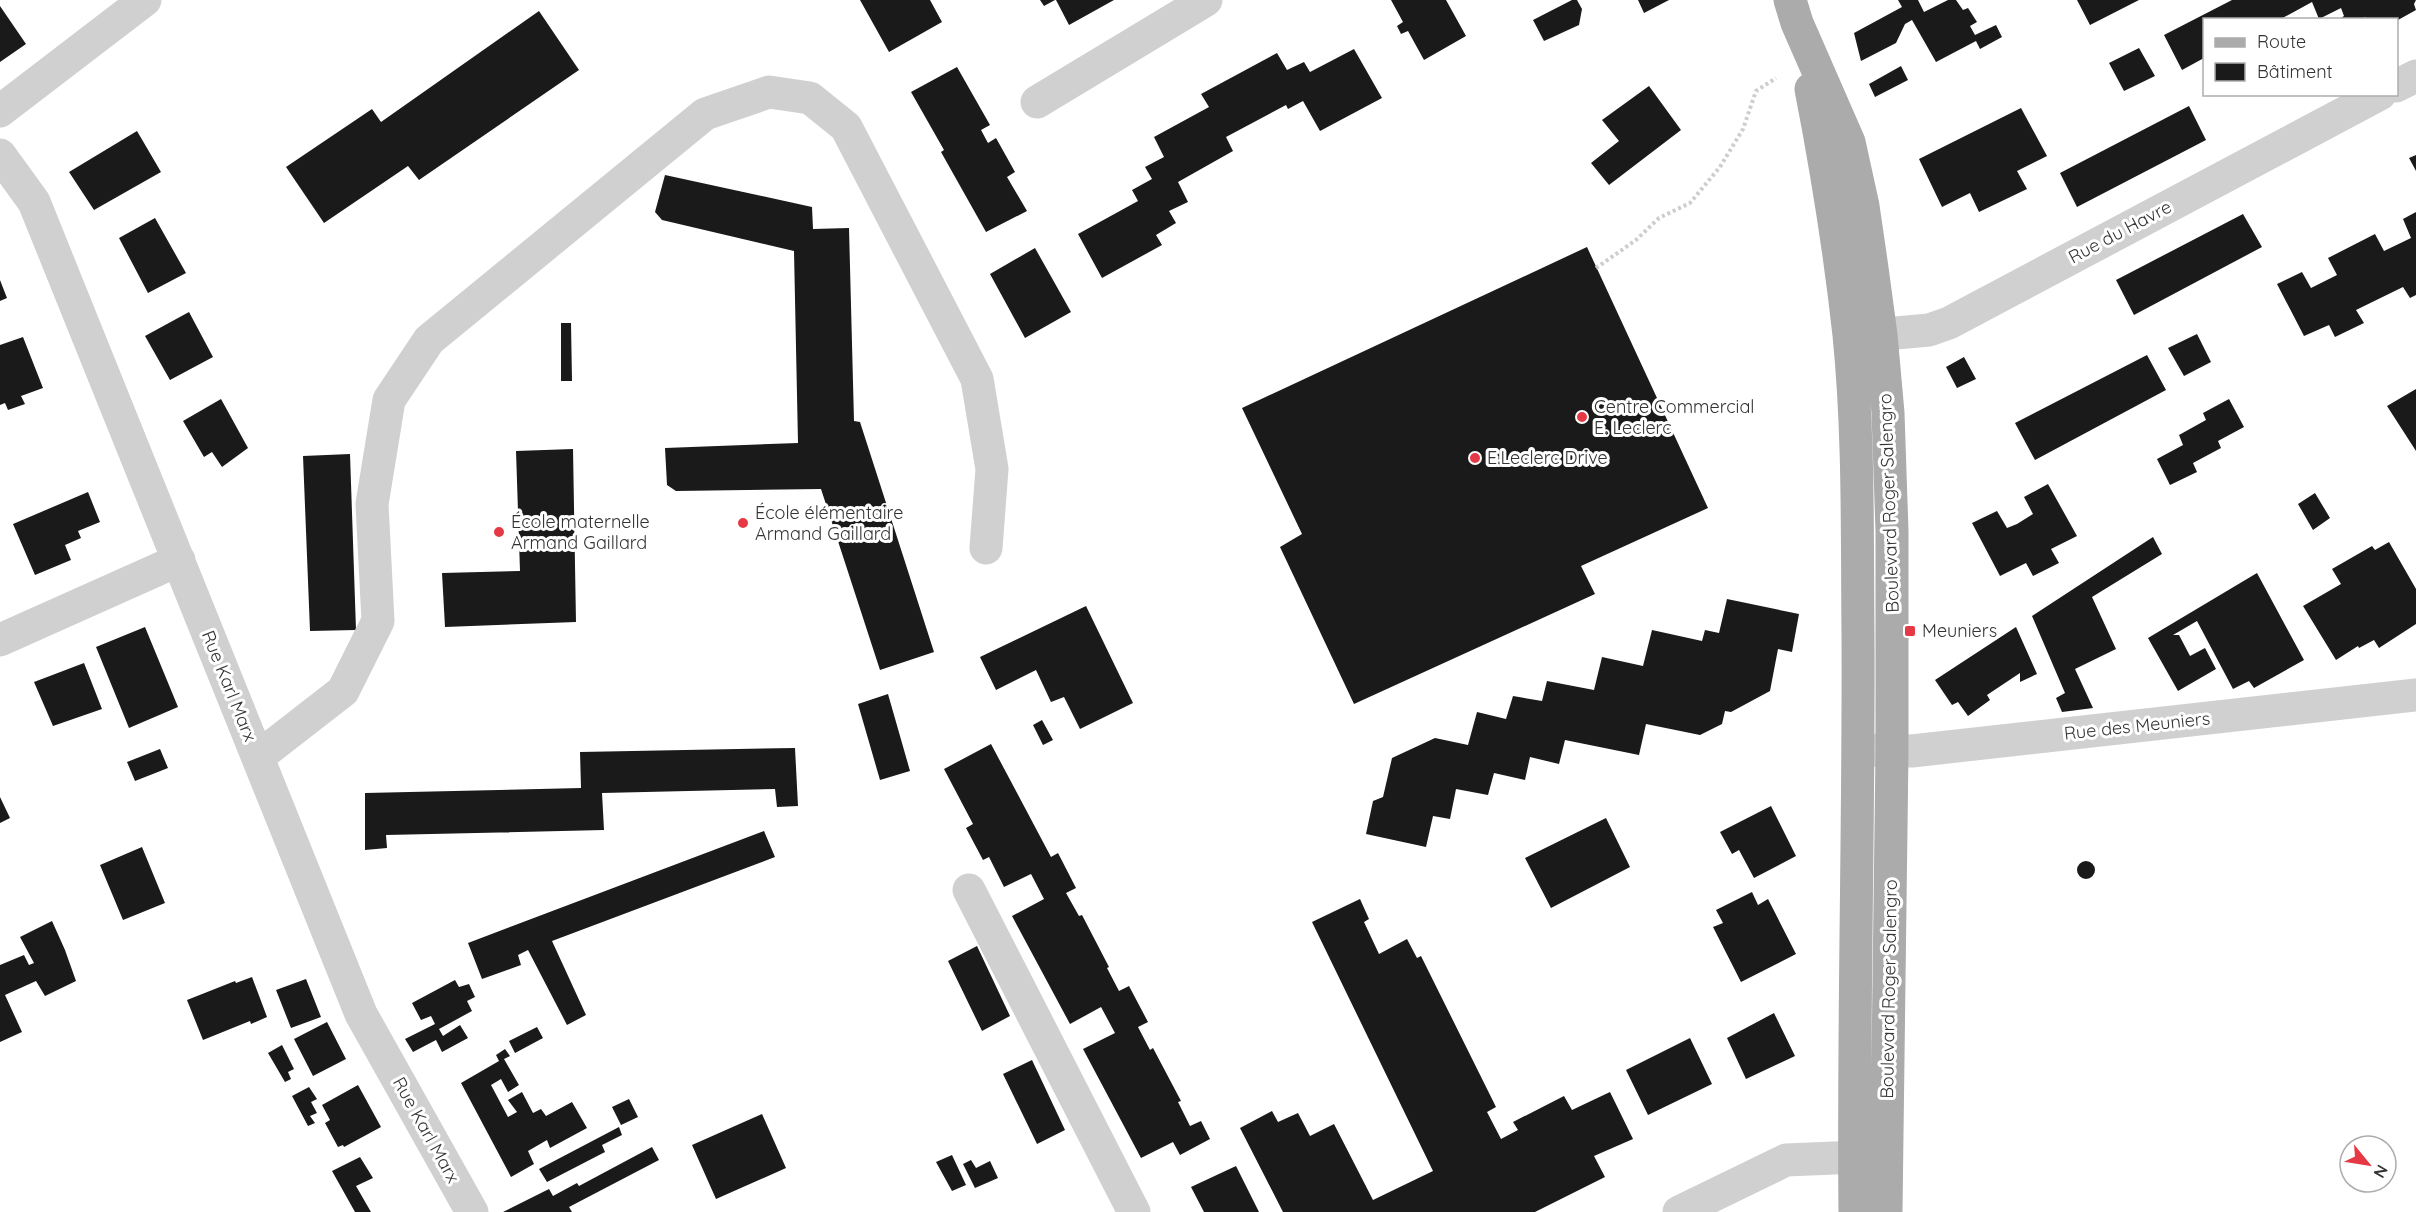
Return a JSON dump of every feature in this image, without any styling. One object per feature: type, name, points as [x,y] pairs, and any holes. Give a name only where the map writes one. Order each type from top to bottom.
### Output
[{"type":"main road","name":"Boulevard Roger Salengro","points":[[1794,11],[1833,217],[1849,337],[1857,500],[1855,1212]]},
{"type":"main road","name":"Boulevard Roger Salengro","points":[[1794,11],[1849,142],[1863,206],[1881,335],[1888,413],[1892,531],[1892,751],[1886,1212]]},
{"type":"street","points":[[0,111],[145,0]]},
{"type":"street","points":[[1036,102],[1206,0]]},
{"type":"street","points":[[2398,85],[2416,76]]},
{"type":"street","points":[[258,757],[343,691],[378,621],[372,504],[389,400],[429,340],[705,114],[769,92],[810,98],[846,127],[977,379],[992,469],[986,548]]},
{"type":"street","name":"Rue du Havre","points":[[1849,337],[1929,330],[1949,323],[2376,96]]},
{"type":"street","name":"Rue Karl Marx","points":[[0,155],[34,202],[361,1014],[472,1212]]},
{"type":"street","points":[[0,640],[179,560]]},
{"type":"street","name":"Rue des Meuniers","points":[[1858,750],[1912,751],[2416,695]]},
{"type":"street","points":[[969,890],[1134,1212]]},
{"type":"street","points":[[1679,1212],[1786,1160],[1887,1156]]},
{"type":"path","points":[[1596,267],[1636,240],[1659,218],[1690,203],[1720,167],[1743,129],[1756,91],[1805,61]]},
{"type":"building","points":[[860,0],[930,0],[942,22],[889,52]]},
{"type":"building","points":[[1040,0],[1055,0],[1044,6]]},
{"type":"building","points":[[1056,0],[1114,0],[1069,25]]},
{"type":"building","points":[[1391,0],[1446,0],[1466,36],[1424,60],[1408,31],[1401,34],[1397,26],[1403,22]]},
{"type":"building","points":[[1572,0],[1577,0],[1582,9],[1579,25],[1544,41],[1533,20]]},
{"type":"building","points":[[1638,0],[1669,0],[1644,13]]},
{"type":"building","points":[[1898,0],[1918,0],[1924,12],[1948,0],[1956,0],[1963,10],[1968,8],[1977,22],[1970,26],[1975,35],[1996,25],[2002,37],[1980,49],[1976,41],[1936,62],[1912,20],[1905,24],[1896,43],[1861,61],[1854,33],[1902,7]]},
{"type":"building","points":[[2077,0],[2139,0],[2090,25]]},
{"type":"building","points":[[2232,0],[2416,0],[2414,4],[2416,10],[2398,20],[2398,18],[2341,18],[2344,16],[2341,8],[2319,18],[2312,2],[2283,18],[2203,18],[2203,59],[2182,70],[2164,35]]},
{"type":"building","points":[[0,6],[26,44],[0,62]]},
{"type":"building","points":[[539,11],[579,70],[419,180],[408,166],[324,223],[286,167],[372,109],[381,122]]},
{"type":"building","points":[[2139,48],[2155,76],[2124,91],[2109,63]]},
{"type":"building","points":[[1354,49],[1382,98],[1320,131],[1303,101],[1288,109],[1286,105],[1226,137],[1233,151],[1178,182],[1188,202],[1169,211],[1176,223],[1156,235],[1162,245],[1102,278],[1078,234],[1138,201],[1132,190],[1152,179],[1145,167],[1164,157],[1154,137],[1209,107],[1201,94],[1277,53],[1287,70],[1304,62],[1310,72]]},
{"type":"building","points":[[1901,66],[1908,80],[1875,97],[1869,84]]},
{"type":"building","points":[[957,67],[990,125],[981,130],[988,143],[996,138],[1015,172],[1007,177],[1027,211],[986,232],[941,152],[944,150],[911,92]]},
{"type":"building","points":[[1649,86],[1681,130],[1609,185],[1591,163],[1619,141],[1602,120]]},
{"type":"building","points":[[2189,106],[2206,140],[2077,207],[2060,173]]},
{"type":"building","points":[[2021,108],[2047,156],[2017,171],[2027,189],[1979,212],[1970,193],[1942,207],[1919,159]]},
{"type":"building","points":[[137,131],[161,172],[94,210],[69,172]]},
{"type":"building","points":[[2416,155],[2416,171],[2409,158]]},
{"type":"building","points":[[665,175],[812,207],[813,229],[849,228],[854,421],[860,422],[934,652],[880,670],[821,489],[676,491],[667,485],[665,448],[798,443],[794,251],[662,220],[655,212]]},
{"type":"building","points":[[2416,212],[2416,295],[2410,298],[2403,287],[2356,310],[2364,323],[2335,337],[2329,325],[2304,336],[2277,284],[2302,272],[2311,288],[2337,275],[2328,258],[2375,234],[2384,251],[2411,238],[2403,219]]},
{"type":"building","points":[[2243,214],[2262,247],[2134,315],[2116,280]]},
{"type":"building","points":[[155,218],[186,273],[148,293],[119,238]]},
{"type":"building","name":"E.Leclerc Drive","points":[[1587,247],[1708,508],[1581,566],[1595,594],[1354,704],[1280,547],[1302,534],[1242,408]]},
{"type":"building","points":[[1035,248],[1071,312],[1025,338],[990,274]]},
{"type":"building","points":[[0,280],[7,298],[0,301]]},
{"type":"building","points":[[189,312],[213,357],[170,380],[145,336]]},
{"type":"building","points":[[561,323],[571,323],[572,381],[561,381]]},
{"type":"building","points":[[2197,334],[2211,362],[2184,376],[2168,348]]},
{"type":"building","points":[[23,337],[43,388],[21,396],[25,404],[8,410],[5,403],[0,405],[0,345]]},
{"type":"building","points":[[2147,355],[2166,390],[2035,460],[2015,423]]},
{"type":"building","points":[[1964,357],[1976,379],[1957,388],[1946,367]]},
{"type":"building","points":[[2416,389],[2416,451],[2387,406]]},
{"type":"building","points":[[221,399],[248,448],[222,467],[212,452],[204,457],[183,421]]},
{"type":"building","points":[[2229,399],[2244,427],[2218,441],[2221,448],[2193,463],[2197,472],[2170,485],[2157,459],[2183,445],[2179,435],[2206,420],[2203,413]]},
{"type":"building","points":[[573,449],[576,622],[445,627],[442,573],[520,571],[516,451]]},
{"type":"building","points":[[350,454],[356,630],[310,631],[303,456]]},
{"type":"building","points":[[2048,484],[2077,536],[2051,549],[2059,563],[2033,576],[2026,563],[2000,576],[1972,523],[1997,511],[2007,528],[2017,524],[2033,514],[2024,497]]},
{"type":"building","points":[[88,492],[100,522],[78,531],[81,538],[65,545],[71,560],[35,575],[13,524]]},
{"type":"building","points":[[2315,493],[2330,518],[2313,530],[2298,504]]},
{"type":"building","points":[[2153,537],[2162,554],[2092,597],[2116,649],[2075,669],[2093,708],[2062,712],[2056,698],[2065,693],[2032,616]]},
{"type":"building","points":[[2389,542],[2416,589],[2416,624],[2379,648],[2374,640],[2359,648],[2358,646],[2336,660],[2303,606],[2341,584],[2332,569],[2372,546],[2375,550]]},
{"type":"building","points":[[2257,573],[2304,660],[2254,688],[2249,681],[2233,689],[2197,621],[2173,635],[2179,635],[2190,656],[2205,648],[2216,669],[2178,691],[2148,638]]},
{"type":"building","points":[[1727,599],[1799,614],[1792,652],[1778,649],[1770,691],[1731,712],[1725,711],[1722,724],[1700,735],[1646,724],[1639,755],[1565,740],[1559,764],[1530,757],[1525,780],[1494,773],[1488,795],[1456,789],[1450,819],[1433,816],[1426,847],[1366,834],[1373,801],[1383,797],[1392,758],[1435,738],[1468,745],[1477,712],[1506,719],[1513,696],[1542,701],[1547,681],[1594,690],[1602,657],[1643,666],[1652,630],[1702,641],[1705,630],[1719,633]]},
{"type":"building","points":[[1086,606],[1133,703],[1080,729],[1064,697],[1051,702],[1036,670],[996,690],[980,657]]},
{"type":"building","points":[[145,627],[178,707],[129,728],[96,647]]},
{"type":"building","points":[[2016,627],[2037,674],[2020,682],[2020,673],[1987,695],[1990,700],[1968,716],[1958,702],[1952,705],[1935,680]]},
{"type":"building","points":[[84,663],[102,709],[53,726],[34,682]]},
{"type":"building","points":[[888,694],[910,771],[880,780],[858,704]]},
{"type":"building","points":[[1042,720],[1053,740],[1043,745],[1033,725]]},
{"type":"building","points":[[991,744],[1051,857],[1058,853],[1076,888],[1066,893],[1079,916],[1082,915],[1119,991],[1129,986],[1148,1022],[1138,1027],[1150,1050],[1153,1048],[1181,1101],[1178,1102],[1190,1126],[1201,1121],[1210,1139],[1180,1155],[1173,1142],[1141,1158],[1083,1049],[1115,1033],[1101,1007],[1070,1024],[1012,916],[1044,899],[1031,874],[1004,887],[989,857],[983,860],[966,828],[973,824],[944,769]]},
{"type":"building","points":[[795,748],[798,806],[777,807],[775,789],[602,793],[604,830],[386,835],[387,848],[365,850],[365,793],[581,788],[580,752]]},
{"type":"building","points":[[160,749],[168,768],[135,781],[127,762]]},
{"type":"building","points":[[0,797],[10,818],[0,823]]},
{"type":"building","points":[[1771,806],[1796,856],[1754,878],[1739,850],[1732,854],[1720,832]]},
{"type":"building","points":[[1606,818],[1630,867],[1551,908],[1525,858]]},
{"type":"building","points":[[764,831],[775,857],[552,941],[586,1015],[567,1025],[528,950],[518,955],[521,965],[482,979],[468,943]]},
{"type":"building","points":[[142,847],[165,903],[123,920],[100,865]]},
{"type":"building","points":[[2086,861],[2092,864],[2095,870],[2092,876],[2086,879],[2080,876],[2077,870],[2080,864]]},
{"type":"building","points":[[1752,892],[1758,905],[1768,899],[1796,954],[1741,982],[1713,927],[1723,923],[1716,910]]},
{"type":"building","points":[[1360,899],[1369,919],[1364,922],[1379,954],[1407,939],[1417,958],[1421,956],[1496,1107],[1487,1112],[1501,1139],[1518,1130],[1513,1122],[1564,1096],[1572,1110],[1610,1092],[1633,1139],[1594,1156],[1605,1177],[1535,1212],[1283,1212],[1240,1128],[1272,1111],[1278,1122],[1298,1113],[1310,1136],[1334,1124],[1373,1200],[1433,1171],[1312,922]]},
{"type":"building","points":[[52,921],[76,981],[45,996],[36,981],[5,995],[22,1032],[0,1042],[0,965],[24,955],[29,965],[34,963],[20,937]]},
{"type":"building","points":[[977,946],[1010,1016],[982,1031],[948,961]]},
{"type":"building","points":[[252,977],[267,1017],[251,1024],[250,1021],[203,1040],[187,1000],[235,981],[236,983]]},
{"type":"building","points":[[306,979],[321,1017],[291,1028],[276,990]]},
{"type":"building","points":[[455,980],[459,987],[469,984],[475,997],[467,1001],[472,1011],[439,1029],[443,1036],[460,1025],[468,1038],[442,1052],[436,1040],[413,1052],[405,1039],[435,1024],[431,1016],[421,1020],[412,1003]]},
{"type":"building","points":[[1774,1013],[1795,1056],[1746,1079],[1727,1038]]},
{"type":"building","points":[[327,1022],[346,1059],[313,1076],[294,1039]]},
{"type":"building","points":[[537,1027],[543,1038],[515,1053],[509,1041]]},
{"type":"building","points":[[1690,1038],[1712,1084],[1648,1115],[1626,1070]]},
{"type":"building","points":[[282,1045],[294,1069],[288,1072],[291,1079],[285,1082],[268,1053]]},
{"type":"building","points":[[505,1049],[510,1056],[504,1059],[519,1085],[508,1092],[501,1079],[491,1085],[508,1117],[517,1112],[508,1100],[522,1092],[533,1113],[541,1109],[546,1116],[572,1102],[587,1128],[550,1148],[547,1140],[528,1151],[534,1164],[511,1177],[461,1083],[499,1061],[496,1055]]},
{"type":"building","points":[[1032,1060],[1065,1130],[1037,1144],[1003,1074]]},
{"type":"building","points":[[358,1085],[381,1127],[344,1147],[343,1145],[338,1147],[325,1123],[330,1120],[322,1105]]},
{"type":"building","points":[[309,1087],[317,1099],[311,1102],[317,1113],[310,1116],[315,1123],[308,1126],[292,1096]]},
{"type":"building","points":[[629,1099],[638,1117],[621,1125],[612,1107]]},
{"type":"building","points":[[762,1114],[786,1168],[716,1199],[692,1145]]},
{"type":"building","points":[[619,1127],[622,1135],[602,1145],[605,1152],[547,1182],[539,1169]]},
{"type":"building","points":[[652,1147],[659,1160],[569,1207],[572,1212],[503,1212],[549,1189],[553,1196],[577,1183],[579,1186]]},
{"type":"building","points":[[952,1155],[966,1185],[952,1191],[936,1162]]},
{"type":"building","points":[[360,1157],[373,1178],[356,1186],[371,1212],[355,1212],[332,1171]]},
{"type":"building","points":[[971,1160],[976,1168],[990,1161],[998,1178],[975,1188],[963,1164]]},
{"type":"building","points":[[1236,1166],[1259,1212],[1204,1212],[1191,1187]]},
{"type":"place","name":"Centre Commercial E. Leclerc","points":[[1582,417]]},
{"type":"place","name":"E.Leclerc Drive","points":[[1475,458]]},
{"type":"place","name":"École élémentaire Armand Gaillard","points":[[743,523]]},
{"type":"place","name":"École maternelle Armand Gaillard","points":[[499,532]]},
{"type":"place","name":"Meuniers","points":[[1910,631]]}]
